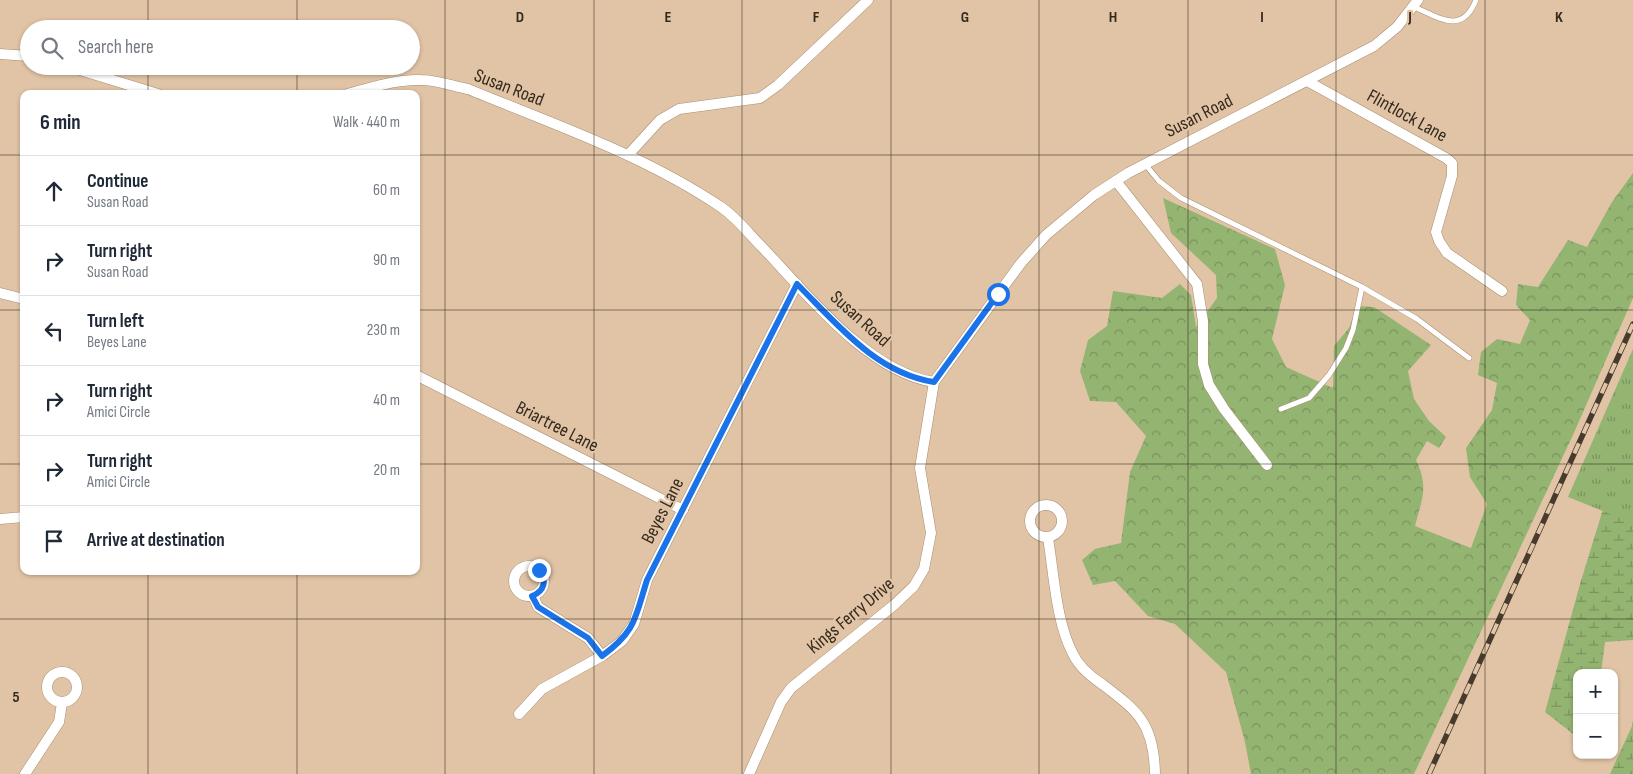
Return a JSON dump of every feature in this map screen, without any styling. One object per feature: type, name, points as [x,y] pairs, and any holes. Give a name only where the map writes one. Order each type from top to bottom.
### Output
[{"type":"street","points":[[628,155],[660,120],[679,109],[695,105],[751,101],[770,92],[868,0]]},
{"type":"street","name":"Susan Road","points":[[362,90],[396,81],[422,80],[468,89],[628,155],[724,209],[863,349],[918,380],[934,382],[1021,262],[1046,235],[1094,194],[1145,164],[1307,81],[1387,37],[1416,3]]},
{"type":"street","points":[[0,54],[20,55]]},
{"type":"street","points":[[96,75],[145,90]]},
{"type":"street","name":"Flintlock Lane","points":[[1307,81],[1446,158],[1452,164],[1452,176],[1436,232],[1439,241],[1447,253],[1502,291]]},
{"type":"street","points":[[1116,181],[1197,284],[1203,321],[1203,364],[1209,385],[1224,409],[1267,465]]},
{"type":"street","name":"Beyes Lane","points":[[519,714],[542,689],[602,656],[622,641],[634,624],[647,580],[797,284]]},
{"type":"street","points":[[0,293],[20,298]]},
{"type":"street","name":"Briartree Lane","points":[[420,377],[683,510]]},
{"type":"street","name":"Kings Ferry Drive","points":[[749,774],[781,702],[791,688],[894,605],[914,586],[924,569],[931,533],[920,468],[934,382]]},
{"type":"street","points":[[0,520],[20,518]]},
{"type":"street","points":[[1048,538],[1064,635],[1073,656],[1089,675],[1132,707],[1143,722],[1152,742],[1155,774]]},
{"type":"street","points":[[532,596],[538,607],[588,638],[602,656]]},
{"type":"street","points":[[25,774],[59,722],[62,703]]},
{"type":"lane","points":[[1416,3],[1444,20],[1458,21],[1467,16],[1476,0]]},
{"type":"lane","points":[[1145,164],[1168,189],[1180,198],[1362,287],[1417,319],[1470,358]]},
{"type":"lane","points":[[1281,409],[1309,398],[1329,375],[1346,348],[1353,330],[1362,287]]},
{"type":"green space","points":[[1633,173],[1633,298],[1573,435],[1414,774],[1251,774],[1245,742],[1226,672],[1175,624],[1148,616],[1115,581],[1093,585],[1082,560],[1095,549],[1121,543],[1130,472],[1146,436],[1116,402],[1090,401],[1080,371],[1088,340],[1107,326],[1113,291],[1162,298],[1180,284],[1191,295],[1196,327],[1217,298],[1216,275],[1171,233],[1163,198],[1275,249],[1285,285],[1272,339],[1286,367],[1333,388],[1334,346],[1349,328],[1357,306],[1374,307],[1431,345],[1408,371],[1414,399],[1429,421],[1446,437],[1439,448],[1427,441],[1416,460],[1422,478],[1423,493],[1415,526],[1471,548],[1487,504],[1470,477],[1466,448],[1492,410],[1497,383],[1478,375],[1481,352],[1497,339],[1520,344],[1530,320],[1516,305],[1518,284],[1538,287],[1568,240],[1587,247],[1612,202]]},
{"type":"green space","points":[[1633,349],[1633,523],[1568,497]]},
{"type":"green space","points":[[1633,477],[1633,640],[1605,642],[1602,669],[1573,669],[1573,734],[1545,712],[1580,584],[1604,506]]},
{"type":"green space","points":[[1633,720],[1633,774],[1610,774],[1618,759]]},
{"type":"railway","points":[[1429,774],[1633,324]]},
{"type":"route","points":[[539,570],[544,579],[543,586],[540,592],[532,596],[538,607],[588,638],[602,656],[622,641],[634,624],[647,580],[797,284],[863,349],[884,363],[918,380],[934,382],[998,294]]}]
